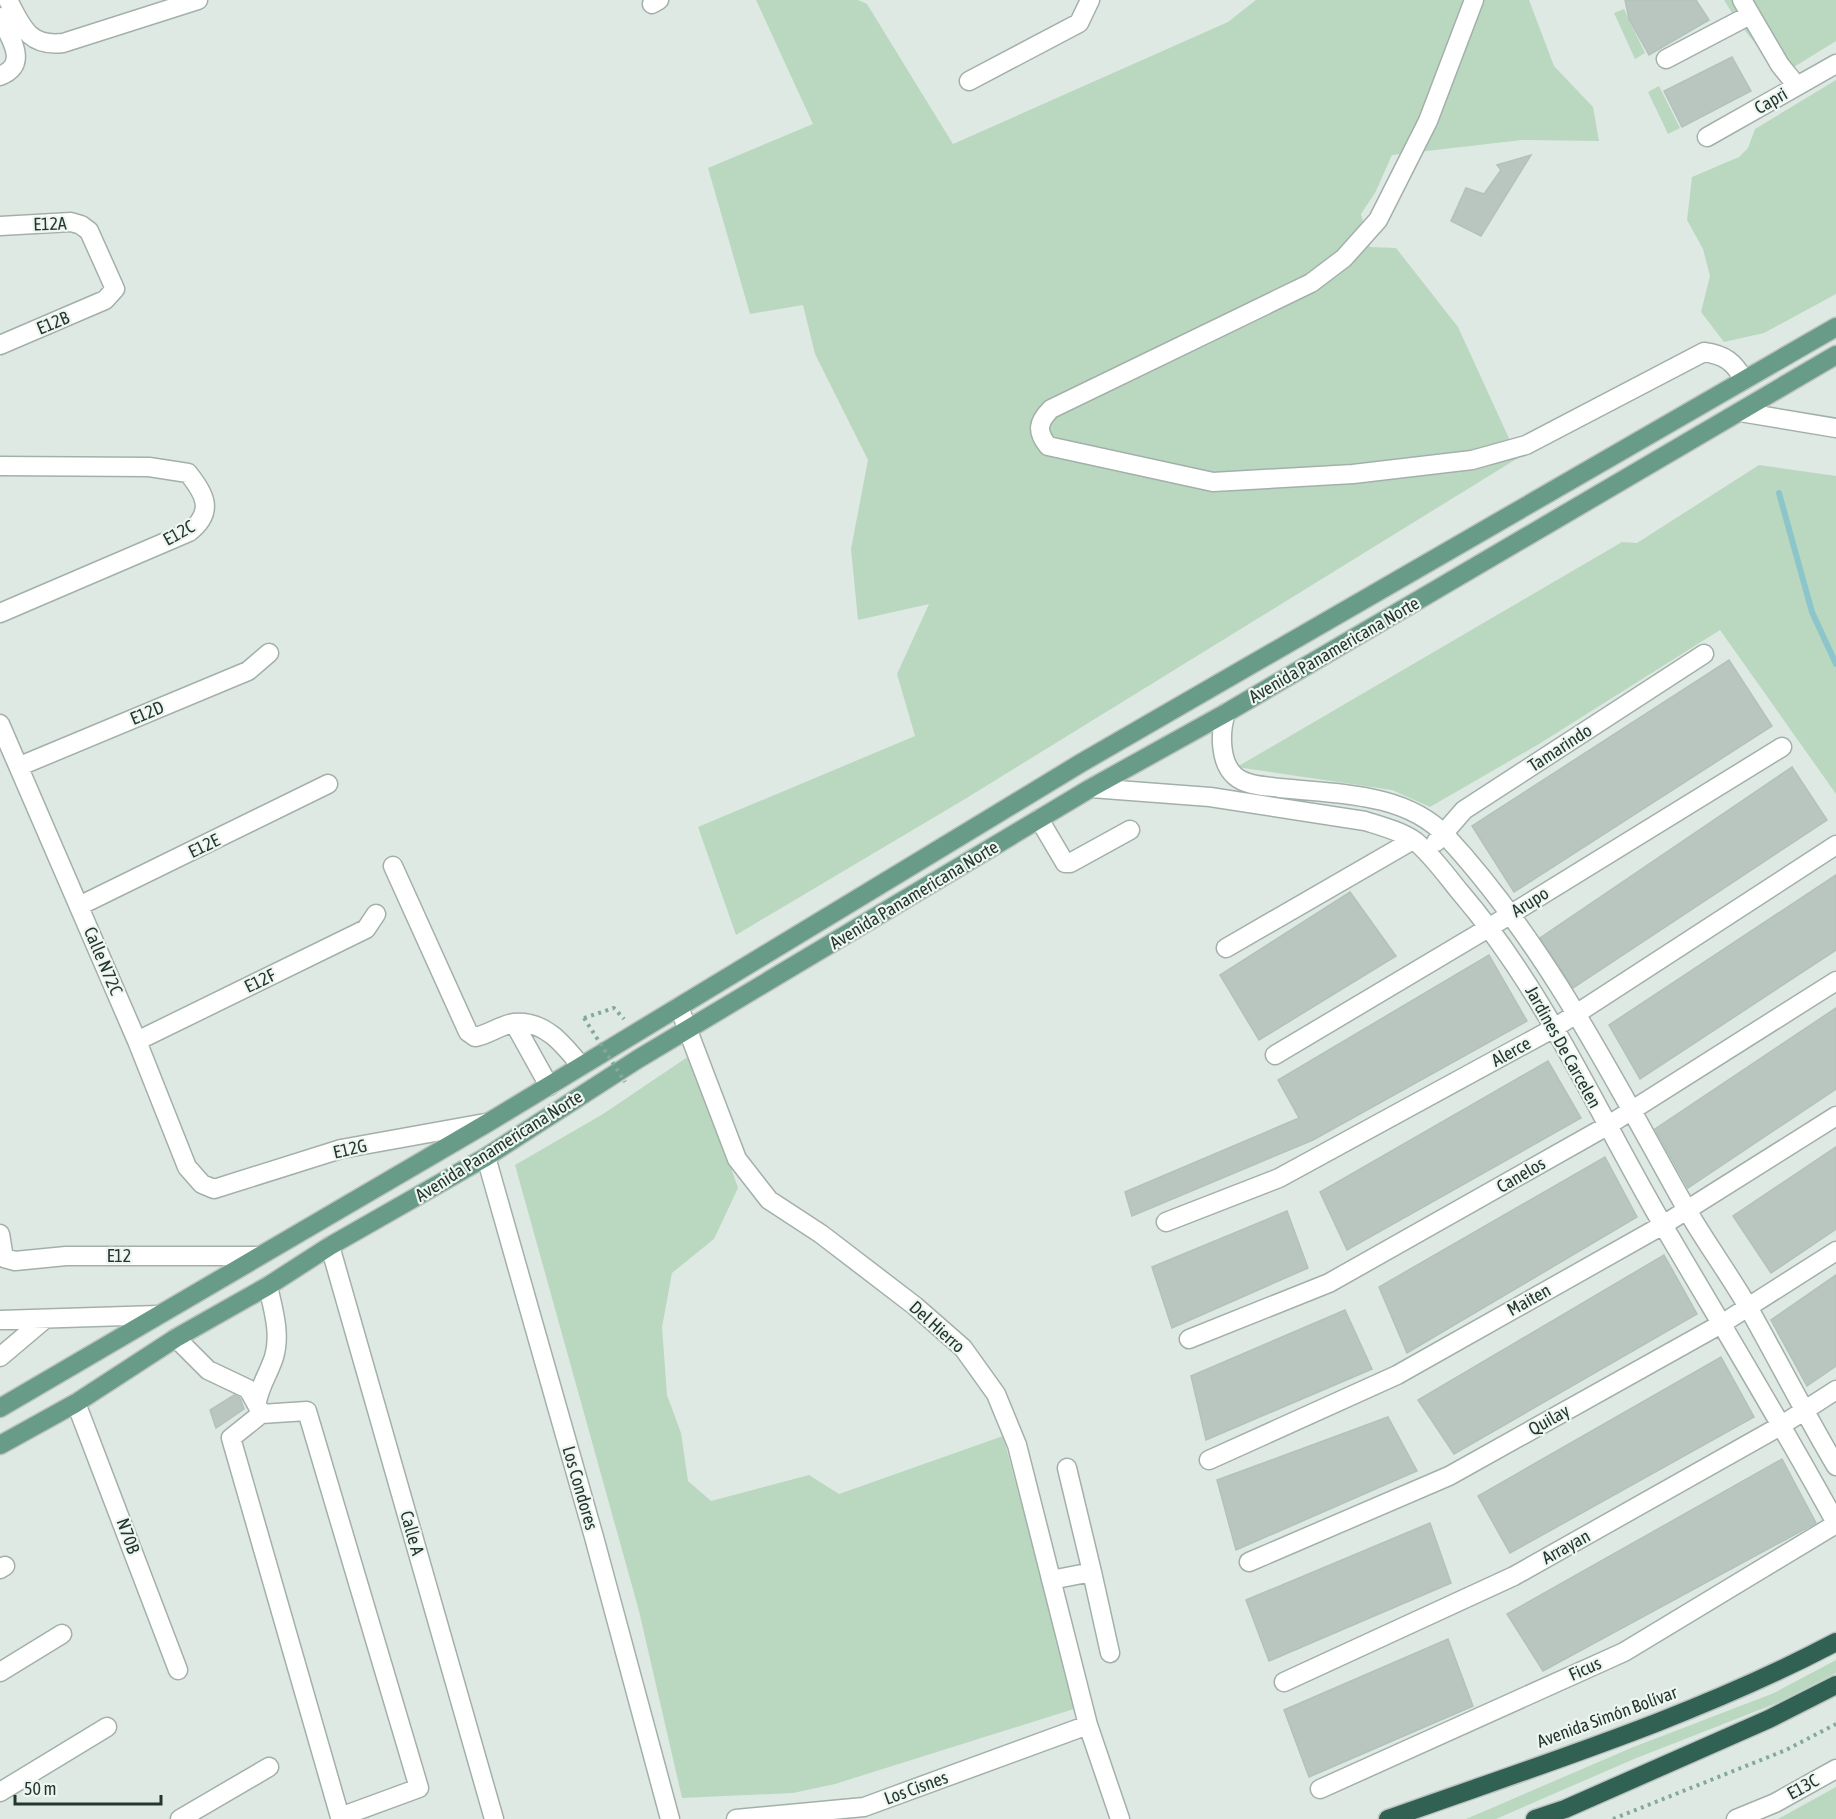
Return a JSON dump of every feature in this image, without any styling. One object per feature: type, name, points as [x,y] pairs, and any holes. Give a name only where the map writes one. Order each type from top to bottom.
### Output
[{"type":"highway","name":"Avenida Simón Bolívar","points":[[1388,1819],[1720,1697],[1775,1674],[1836,1642]]},
{"type":"highway","points":[[1535,1819],[1565,1809],[1769,1719],[1836,1685]]},
{"type":"main road","name":"Avenida Panamericana Norte","points":[[0,1408],[489,1122],[1082,763],[1836,327]]},
{"type":"main road","name":"Avenida Panamericana Norte","points":[[0,1445],[76,1403],[176,1338],[268,1286],[330,1246],[486,1158],[638,1059],[688,1032],[1091,788],[1226,713],[1836,356]]},
{"type":"street","points":[[8,0],[31,37],[46,45],[63,43],[198,0]]},
{"type":"street","points":[[969,81],[1078,23],[1090,0]]},
{"type":"street","points":[[1474,0],[1423,131],[1378,220],[1344,258],[1311,284],[1051,409],[1042,417],[1039,427],[1041,437],[1048,446],[1213,482],[1342,475],[1472,460],[1526,445],[1704,352],[1720,355],[1731,361],[1744,380]]},
{"type":"street","points":[[1666,59],[1746,8],[1780,65],[1797,86]]},
{"type":"street","points":[[0,17],[17,51],[17,63],[5,74]]},
{"type":"street","name":"Capri","points":[[1707,137],[1836,64]]},
{"type":"street","name":"E12A","points":[[0,226],[71,222],[81,225],[89,231],[113,279],[115,289],[105,300]]},
{"type":"street","name":"E12B","points":[[0,345],[105,300]]},
{"type":"street","points":[[1740,411],[1836,428]]},
{"type":"street","name":"E12C","points":[[0,466],[149,467],[188,473],[202,490],[206,510],[200,523],[189,532],[0,613]]},
{"type":"street","name":"E12D","points":[[20,766],[248,671],[269,653]]},
{"type":"street","name":"Tamarindo","points":[[1226,948],[1444,834],[1464,810],[1704,654]]},
{"type":"street","name":"Jardines De Carcelen","points":[[1226,713],[1221,739],[1226,761],[1236,777],[1257,785],[1365,798],[1399,806],[1424,818],[1444,834],[1511,914],[1576,1016],[1687,1210],[1748,1307],[1836,1466]]},
{"type":"street","name":"Calle N72C","points":[[0,724],[137,1041],[187,1167],[202,1184],[214,1189]]},
{"type":"street","name":"Arupo","points":[[1275,1055],[1490,927],[1782,747]]},
{"type":"street","name":"E12E","points":[[79,906],[328,784]]},
{"type":"street","name":"Jardines De Carcelen","points":[[1091,788],[1210,797],[1365,820],[1388,827],[1420,846],[1490,927],[1556,1027],[1606,1126],[1723,1323],[1836,1523]]},
{"type":"street","points":[[1039,819],[1065,863],[1070,863],[1130,830]]},
{"type":"street","name":"Alerce","points":[[1166,1222],[1279,1178],[1576,1016],[1836,845]]},
{"type":"street","points":[[393,866],[468,1032],[475,1037],[514,1023],[534,1025],[551,1032],[581,1066]]},
{"type":"street","name":"E12F","points":[[137,1041],[366,929],[376,914]]},
{"type":"street","name":"Canelos","points":[[1189,1339],[1329,1283],[1606,1126],[1836,981]]},
{"type":"street","name":"Del Hierro","points":[[679,1007],[738,1159],[769,1200],[821,1234],[915,1306],[963,1348],[996,1394],[1017,1445],[1088,1725],[1120,1819]]},
{"type":"street","points":[[514,1023],[549,1086]]},
{"type":"street","name":"Maiten","points":[[1209,1460],[1397,1375],[1663,1225],[1836,1116]]},
{"type":"street","name":"E12G","points":[[214,1189],[341,1149],[489,1122]]},
{"type":"street","name":"Los Condores","points":[[486,1158],[594,1537],[670,1819]]},
{"type":"street","name":"E12","points":[[0,1234],[4,1258],[15,1261],[66,1256],[259,1256]]},
{"type":"street","name":"Calle A","points":[[330,1246],[494,1819]]},
{"type":"street","name":"Quilay","points":[[1249,1562],[1449,1476],[1723,1323],[1836,1251]]},
{"type":"street","points":[[259,1408],[307,1411],[419,1788],[340,1817],[231,1438],[259,1408],[260,1386],[274,1358],[277,1335],[268,1286]]},
{"type":"street","points":[[0,1320],[158,1315]]},
{"type":"street","points":[[0,1357],[45,1319]]},
{"type":"street","points":[[176,1338],[208,1370],[248,1389],[259,1408]]},
{"type":"street","name":"Arrayan","points":[[1284,1682],[1514,1576],[1782,1425],[1836,1390]]},
{"type":"street","name":"N70B","points":[[76,1403],[178,1670]]},
{"type":"street","points":[[1067,1468],[1110,1653]]},
{"type":"street","name":"Ficus","points":[[1320,1789],[1624,1652],[1836,1523]]},
{"type":"street","points":[[1051,1580],[1092,1572]]},
{"type":"street","points":[[0,1672],[62,1634]]},
{"type":"street","name":"Los Cisnes","points":[[736,1819],[867,1813],[1088,1725]]},
{"type":"street","points":[[0,1792],[107,1727]]},
{"type":"street","points":[[180,1819],[269,1767]]},
{"type":"street","name":"E13C","points":[[1736,1819],[1775,1803],[1836,1769]]},
{"type":"path","points":[[614,1008],[584,1018],[625,1082]]},
{"type":"path","points":[[1613,1819],[1786,1750],[1836,1724]]},
{"type":"green space","points":[[756,0],[858,0],[867,4],[953,144],[1228,22],[1256,0],[1529,0],[1554,66],[1593,107],[1599,141],[1522,140],[1392,155],[1375,193],[1361,214],[1370,247],[1396,248],[1458,327],[1518,458],[965,799],[736,935],[698,827],[915,736],[897,674],[929,604],[858,620],[851,549],[868,460],[815,354],[803,305],[750,314],[708,168],[813,124]]},
{"type":"green space","points":[[1724,0],[1836,0],[1836,41],[1781,75],[1737,21]]},
{"type":"green space","points":[[1624,9],[1645,53],[1635,59],[1614,13]]},
{"type":"green space","points":[[1836,80],[1836,294],[1764,333],[1724,342],[1701,312],[1710,276],[1703,249],[1687,220],[1692,177],[1739,157],[1748,148],[1755,129]]},
{"type":"green space","points":[[1659,86],[1680,128],[1668,134],[1648,92]]},
{"type":"green space","points":[[1759,465],[1836,476],[1836,794],[1720,630],[1539,744],[1430,807],[1392,790],[1237,767],[1622,542],[1637,543]]},
{"type":"green space","points":[[692,1054],[738,1188],[714,1239],[672,1273],[662,1327],[667,1395],[681,1433],[688,1481],[711,1501],[809,1475],[839,1494],[1003,1436],[1077,1708],[835,1784],[793,1793],[682,1798],[639,1611],[515,1165],[603,1114]]},
{"type":"green space","points":[[1836,1660],[1836,1673],[1777,1703],[1634,1759],[1496,1819],[1466,1819],[1631,1748],[1774,1693]]},
{"type":"green space","points":[[1836,1787],[1836,1819],[1778,1819]]},
{"type":"building","points":[[1625,0],[1696,0],[1709,20],[1649,55],[1629,19]]},
{"type":"building","points":[[1732,57],[1751,91],[1682,127],[1664,91]]},
{"type":"building","points":[[1531,155],[1481,236],[1451,221],[1466,188],[1484,194],[1501,170],[1497,165]]},
{"type":"building","points":[[1729,660],[1772,726],[1514,892],[1472,826]]},
{"type":"building","points":[[1792,767],[1827,820],[1573,988],[1540,938]]},
{"type":"building","points":[[1836,875],[1836,950],[1640,1079],[1609,1025]]},
{"type":"building","points":[[1350,892],[1396,956],[1259,1040],[1220,975]]},
{"type":"building","points":[[1489,955],[1527,1021],[1313,1140],[1132,1216],[1125,1192],[1299,1118],[1278,1080]]},
{"type":"building","points":[[1836,1008],[1836,1089],[1688,1188],[1655,1129]]},
{"type":"building","points":[[1548,1061],[1581,1118],[1347,1250],[1320,1192]]},
{"type":"building","points":[[1836,1147],[1836,1229],[1771,1273],[1733,1216]]},
{"type":"building","points":[[1605,1157],[1637,1217],[1407,1353],[1379,1287]]},
{"type":"building","points":[[1287,1211],[1308,1268],[1172,1328],[1152,1267]]},
{"type":"building","points":[[1664,1255],[1697,1314],[1454,1454],[1418,1400]]},
{"type":"building","points":[[1836,1275],[1836,1366],[1807,1386],[1771,1320]]},
{"type":"building","points":[[1345,1310],[1372,1369],[1206,1440],[1191,1376]]},
{"type":"building","points":[[1721,1357],[1754,1417],[1510,1553],[1478,1496]]},
{"type":"building","points":[[234,1395],[240,1398],[244,1409],[216,1428],[210,1410]]},
{"type":"building","points":[[1388,1417],[1417,1471],[1236,1550],[1217,1480]]},
{"type":"building","points":[[1782,1459],[1816,1523],[1543,1671],[1507,1614]]},
{"type":"building","points":[[1430,1523],[1451,1583],[1269,1661],[1246,1600]]},
{"type":"building","points":[[1448,1639],[1473,1706],[1309,1777],[1284,1710]]},
{"type":"waterway","points":[[1779,493],[1812,612],[1836,664]]}]
